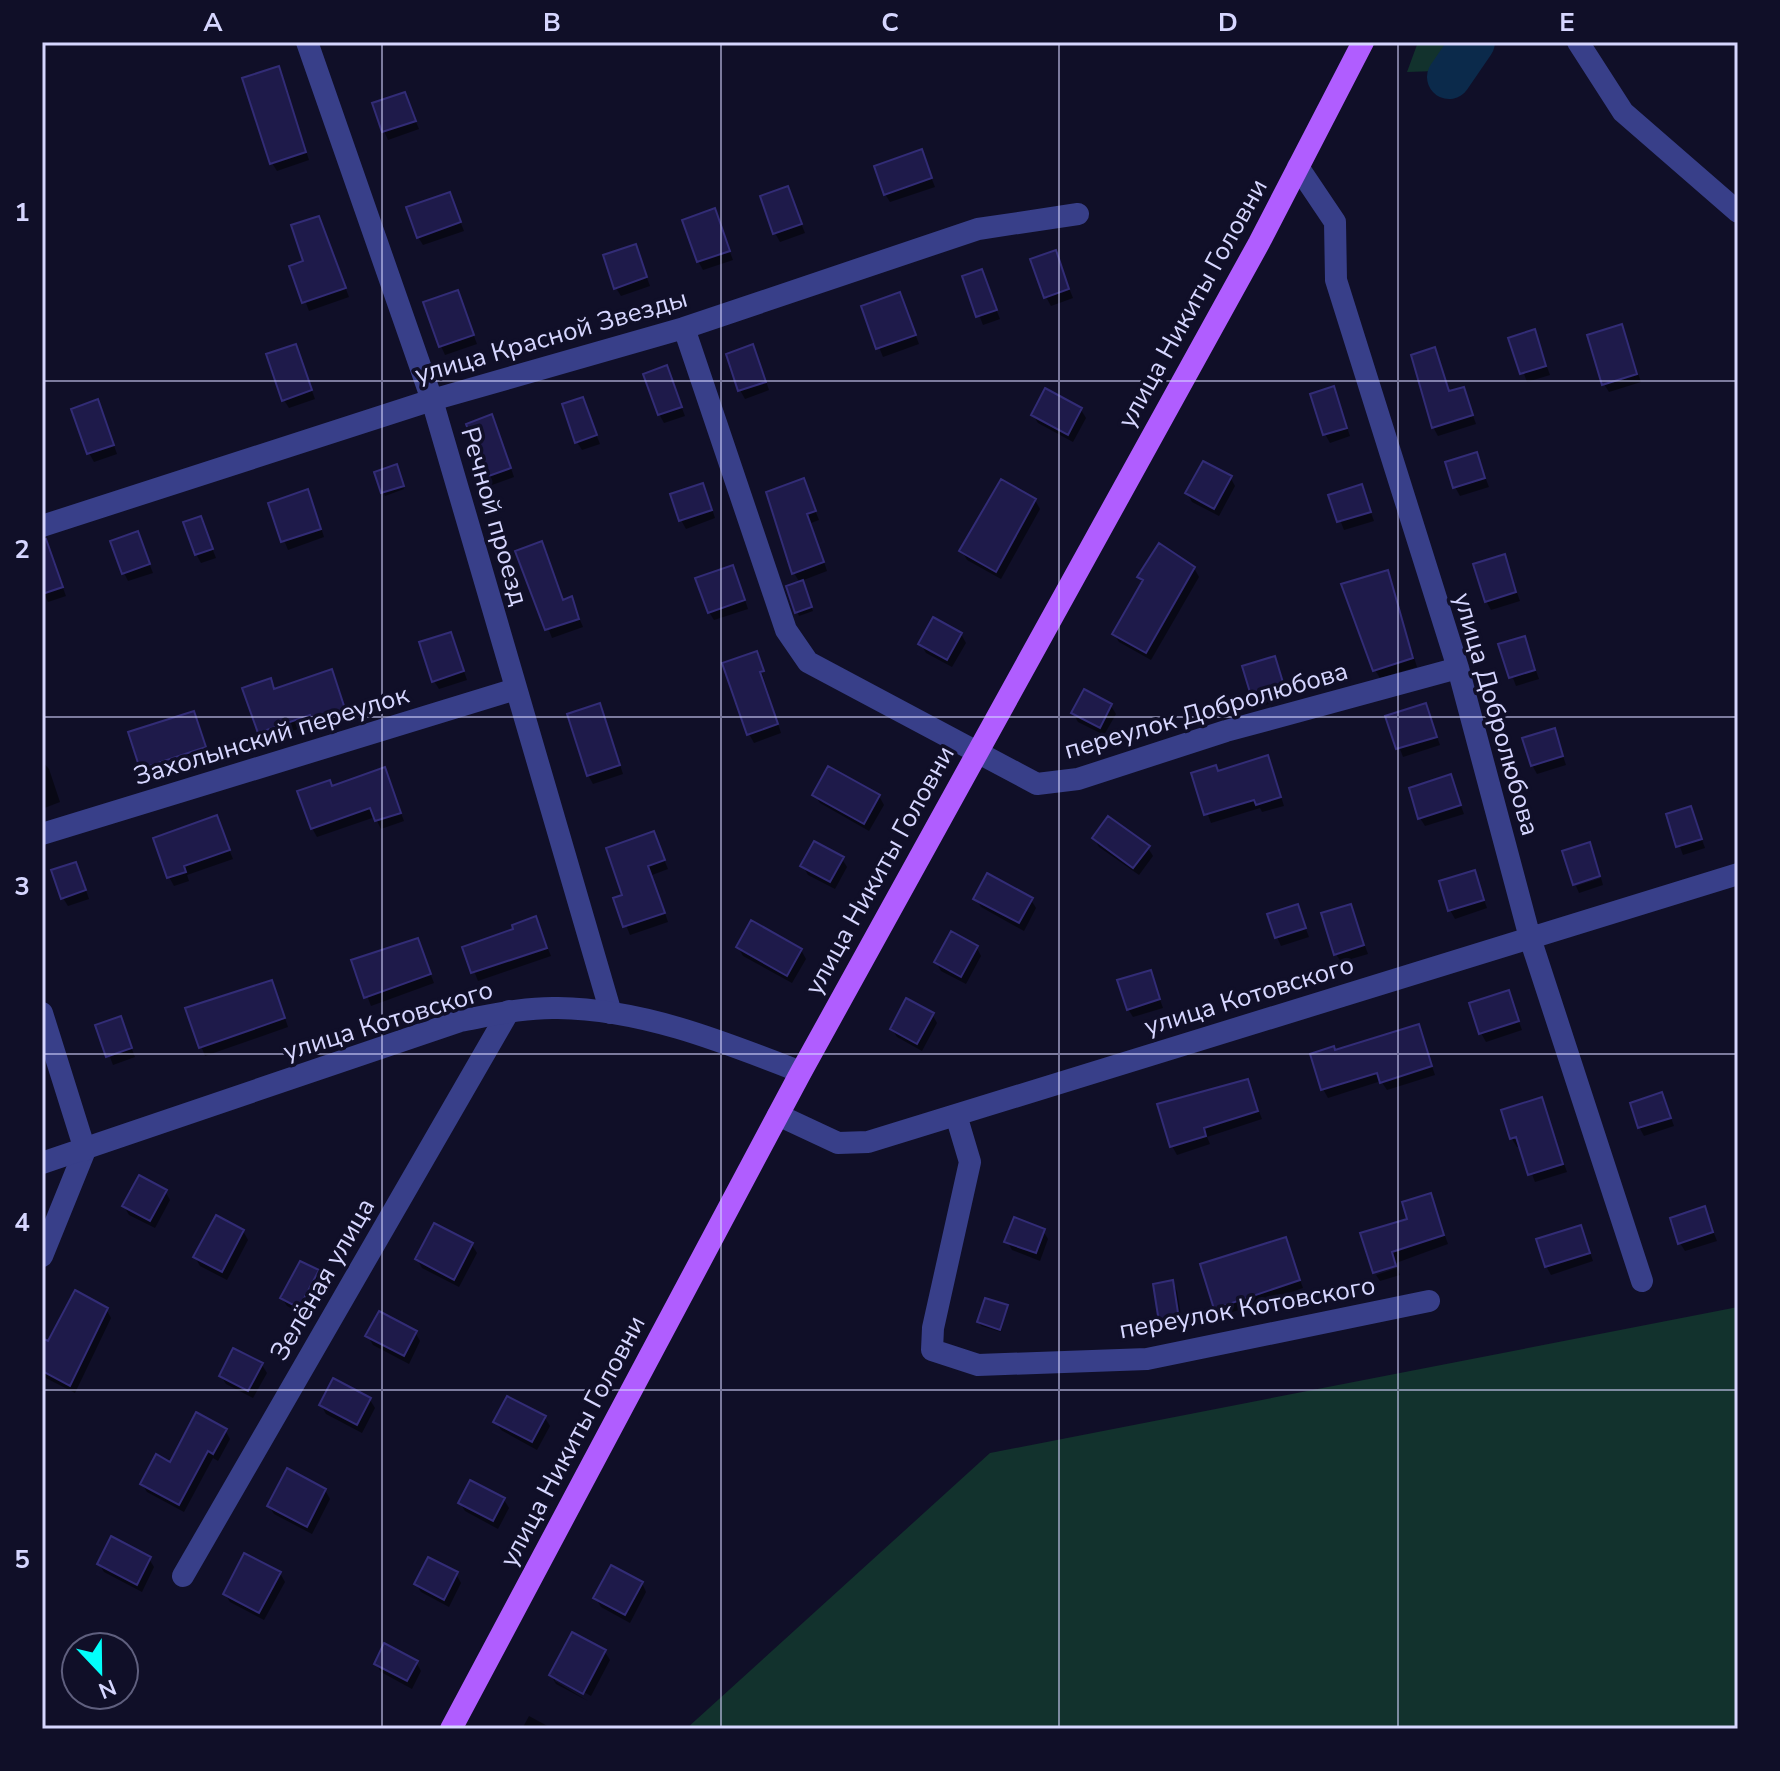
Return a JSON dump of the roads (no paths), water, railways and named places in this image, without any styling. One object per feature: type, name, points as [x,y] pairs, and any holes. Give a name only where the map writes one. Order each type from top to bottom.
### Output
[{"type":"main road","name":"улица Никиты Головни","points":[[451,1729],[801,1072],[1259,243],[1363,42]]},
{"type":"street","name":"Речной проезд","points":[[307,42],[432,400],[611,1013]]},
{"type":"street","points":[[1578,42],[1623,112],[1738,212]]},
{"type":"street","name":"улица Добролюбова","points":[[1298,167],[1335,222],[1336,280],[1458,668],[1530,938],[1642,1281]]},
{"type":"street","name":"улица Красной Звезды","points":[[42,526],[432,400],[684,328],[978,229],[1078,214]]},
{"type":"street","name":"переулок Добролюбова","points":[[684,328],[786,630],[808,662],[1037,784],[1078,779],[1226,731],[1458,668]]},
{"type":"street","name":"Захолынский переулок","points":[[42,834],[516,689]]},
{"type":"street","name":"улица Котовского","points":[[778,1115],[838,1143],[868,1142],[1738,874]]},
{"type":"street","name":"улица Котовского","points":[[42,1163],[460,1021],[509,1011],[557,1008],[611,1013],[715,1038],[801,1072]]},
{"type":"street","name":"Зелёная улица","points":[[183,1576],[509,1011]]},
{"type":"street","points":[[42,1013],[85,1150],[42,1256]]},
{"type":"street","name":"переулок Котовского","points":[[956,1115],[970,1162],[933,1328],[932,1350],[978,1365],[1147,1359],[1429,1301]]},
{"type":"waterway","points":[[1449,77],[1473,42]]}]
